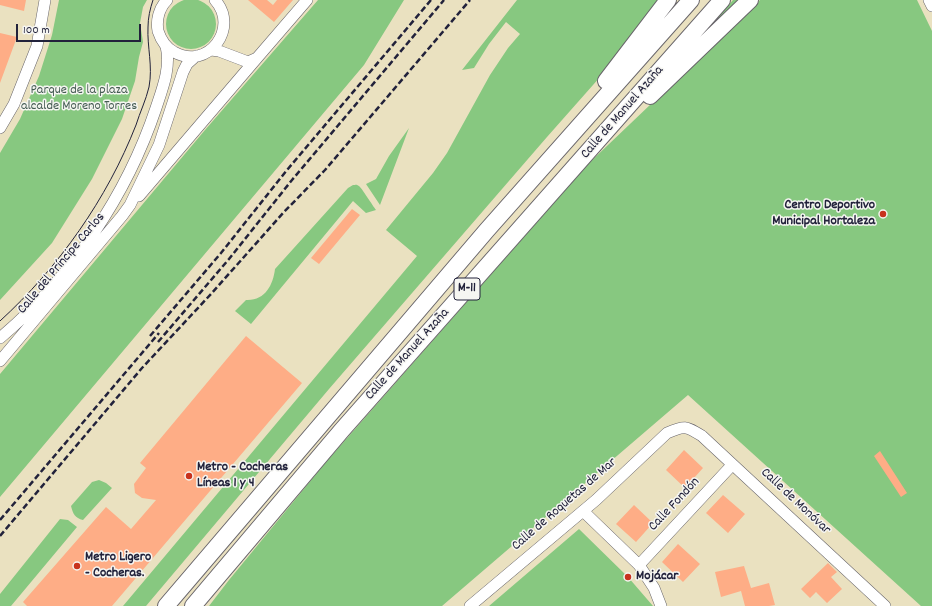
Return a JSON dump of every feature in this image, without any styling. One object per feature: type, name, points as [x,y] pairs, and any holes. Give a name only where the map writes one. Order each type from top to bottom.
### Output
[{"type":"highway","points":[[487,230],[623,60],[668,0]]},
{"type":"highway","name":"Calle de Manuel Azaña","points":[[166,606],[487,230],[691,0]]},
{"type":"highway","name":"Calle de Manuel Azaña","points":[[196,603],[342,430],[722,0]]},
{"type":"highway","points":[[612,125],[650,96],[750,0]]},
{"type":"highway","points":[[158,606],[202,562]]},
{"type":"street","points":[[0,128],[14,104],[37,46],[45,0]]},
{"type":"street","points":[[167,0],[161,8],[157,21],[159,35],[166,46],[183,56],[196,56],[211,50],[220,40],[224,28],[223,15],[215,0]]},
{"type":"street","name":"Calle del Príncipe Carlos","points":[[0,361],[130,205],[307,0]]},
{"type":"street","points":[[929,0],[932,6]]},
{"type":"street","name":"Calle del Príncipe Carlos","points":[[0,338],[34,307],[62,276],[93,234],[118,194],[136,159],[163,86],[168,62],[166,46]]},
{"type":"street","points":[[211,50],[219,51],[248,62],[257,58]]},
{"type":"street","name":"Calle del Príncipe Carlos","points":[[130,205],[159,145],[183,72],[187,64],[196,56]]},
{"type":"street","name":"Calle de Monóvar","points":[[680,427],[690,428],[702,436],[885,606]]},
{"type":"street","name":"Calle de Roquetas de Mar","points":[[470,606],[582,512],[667,433],[680,427]]},
{"type":"street","name":"Calle Fondón","points":[[639,565],[732,465]]},
{"type":"street","points":[[582,512],[639,565],[654,588],[660,606]]},
{"type":"green space","points":[[186,-1],[196,-1],[209,6],[216,19],[216,29],[209,42],[196,49],[186,49],[177,45],[170,38],[166,29],[166,19],[170,10],[177,3]]},
{"type":"green space","name":"Parque de la plaza alcalde Moreno Torres","points":[[59,0],[147,0],[143,7],[140,23],[143,42],[135,81],[122,119],[92,179],[52,243],[0,300],[0,153],[20,119],[39,76],[52,35]]},
{"type":"green space","points":[[318,0],[404,0],[364,65],[0,497],[0,374],[205,130]]},
{"type":"green space","points":[[517,0],[661,0],[616,59],[329,389],[146,606],[123,606],[417,256],[386,230],[433,173],[447,153],[490,75],[508,48],[520,34],[506,22],[489,44],[474,68],[462,70]]},
{"type":"green space","points":[[733,0],[746,0],[696,43]]},
{"type":"green space","points":[[760,0],[917,0],[932,31],[932,606],[921,606],[688,395],[442,606],[209,606],[326,462],[587,165]]},
{"type":"green space","points":[[409,128],[380,205],[366,184],[376,179],[389,156]]},
{"type":"green space","points":[[353,185],[360,187],[376,210],[366,213],[353,201],[251,324],[235,311],[246,300],[258,298],[267,291],[272,281],[275,269],[348,188]]},
{"type":"green space","points":[[99,480],[112,488],[83,520],[76,517],[71,506],[92,482]]},
{"type":"green space","points":[[60,519],[68,520],[77,527],[11,606],[0,606],[0,594]]},
{"type":"green space","points":[[579,529],[628,577],[653,606],[489,606]]},
{"type":"building","points":[[0,0],[26,0],[24,11],[0,5]]},
{"type":"building","points":[[248,0],[267,0],[273,5],[277,0],[293,0],[274,22]]},
{"type":"building","points":[[0,33],[17,37],[0,83]]},
{"type":"building","points":[[352,209],[360,215],[319,264],[311,258]]},
{"type":"building","name":"Metro - Cocheras Líneas 1 y 4","points":[[246,336],[302,383],[112,606],[27,606],[23,602],[106,507],[131,529],[156,500],[142,498],[135,493],[134,484],[146,468],[140,463]]},
{"type":"building","points":[[684,450],[703,468],[685,488],[666,470]]},
{"type":"building","points":[[880,451],[907,493],[901,497],[874,456]]},
{"type":"building","points":[[723,495],[745,514],[728,533],[706,513]]},
{"type":"building","points":[[634,505],[653,523],[636,542],[616,524]]},
{"type":"building","points":[[678,544],[700,564],[683,582],[662,562]]},
{"type":"building","points":[[828,563],[837,572],[831,577],[842,589],[827,603],[816,592],[810,598],[801,589]]},
{"type":"building","points":[[744,566],[751,588],[769,583],[775,605],[745,606],[741,591],[721,597],[715,572]]},
{"type":"tram line","points":[[0,321],[22,300],[61,255],[96,205],[124,152],[136,125],[149,87],[150,72],[148,24],[153,0]]},
{"type":"railway","points":[[150,336],[221,253],[287,170],[431,0]]},
{"type":"railway","points":[[158,342],[229,259],[292,180],[444,0]]},
{"type":"railway","points":[[0,536],[142,368],[211,294],[284,212],[325,170],[470,0]]},
{"type":"railway","points":[[0,520],[159,333]]},
{"type":"place","name":"Centro Deportivo Municipal Hortaleza","points":[[883,214]]},
{"type":"place","name":"Metro - Cocheras Líneas 1 y 4","points":[[189,476]]},
{"type":"place","name":"Metro Ligero - Cocheras.","points":[[77,566]]},
{"type":"place","name":"Mojácar","points":[[628,577]]}]
